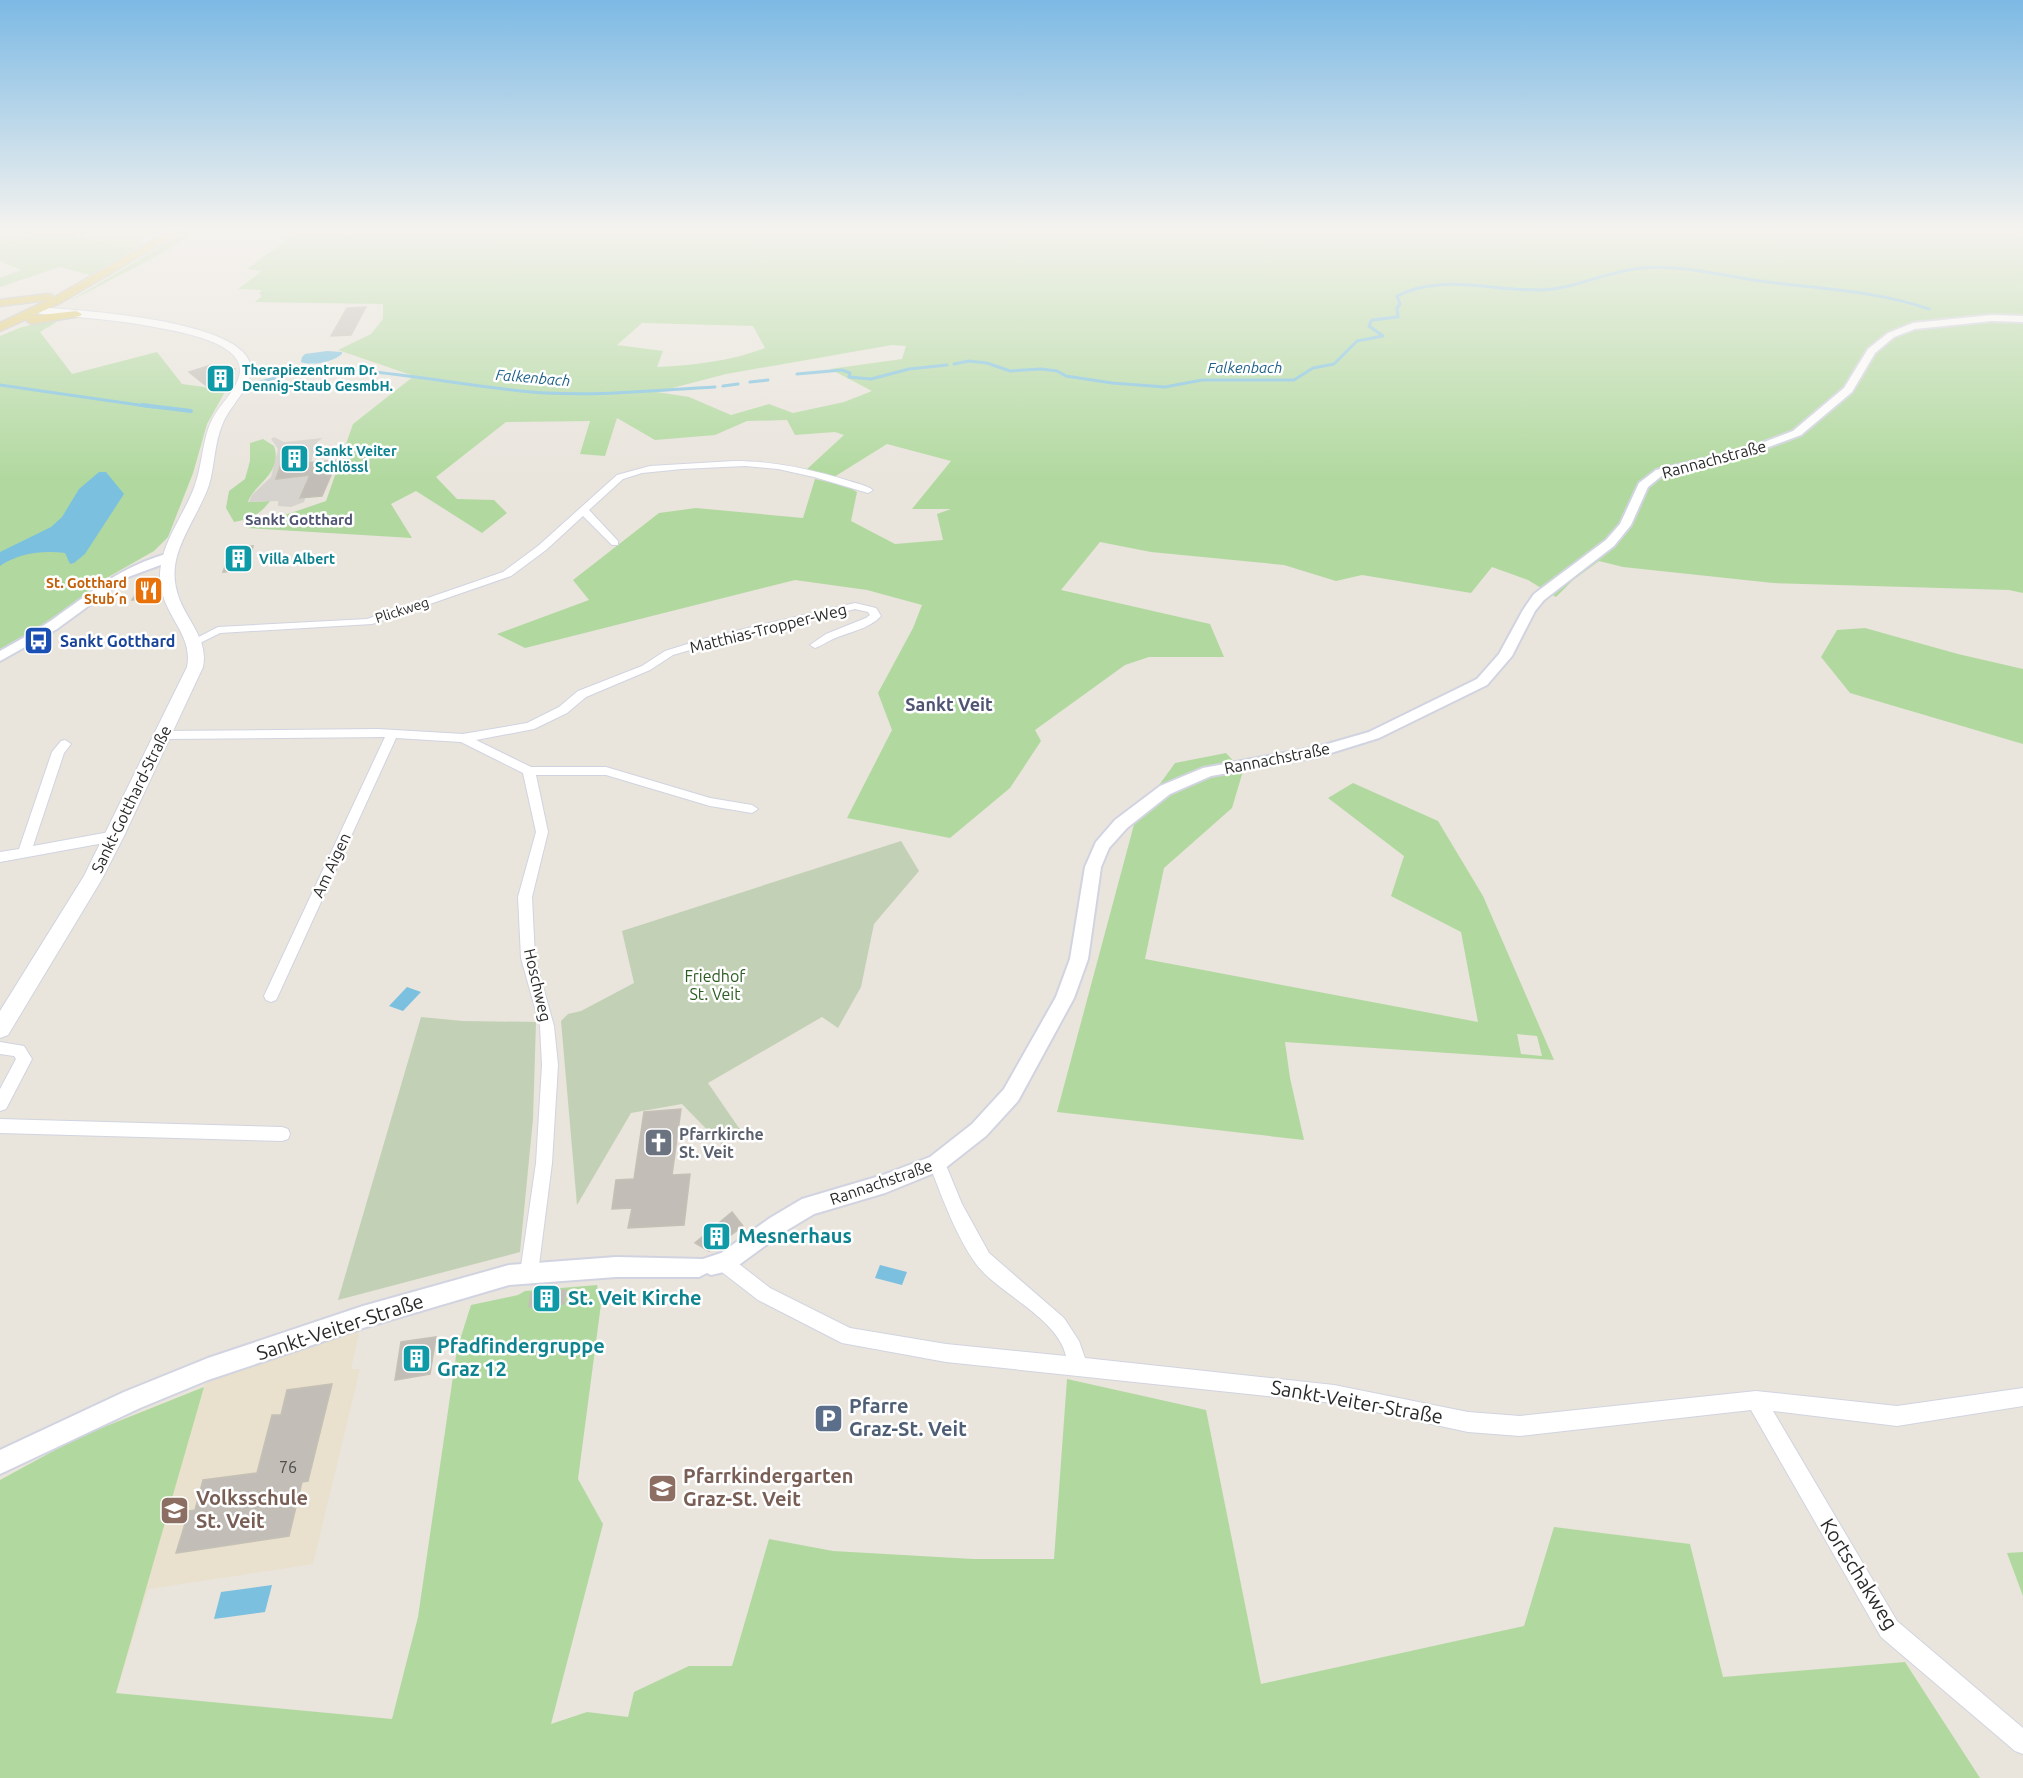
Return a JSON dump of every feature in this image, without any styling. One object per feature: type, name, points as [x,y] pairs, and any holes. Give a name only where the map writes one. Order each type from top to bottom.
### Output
[{"type":"main road","points":[[0,329],[32,312]]},
{"type":"main road","points":[[56,312],[154,322],[194,332],[230,345],[240,352],[245,363],[245,375],[217,421],[204,480],[170,557],[168,571],[172,603],[196,641]]},
{"type":"main road","points":[[0,329],[33,320],[76,314]]},
{"type":"main road","name":"Sankt-Gotthard-Straße","points":[[0,1029],[92,879],[115,836],[195,667],[198,657],[196,641]]},
{"type":"street","name":"Rannachstraße","points":[[711,1265],[756,1243],[777,1225],[809,1206],[885,1184],[937,1163],[979,1130],[1011,1095],[1065,998],[1079,959],[1093,867],[1102,846],[1121,824],[1165,790],[1208,772],[1318,752],[1374,735],[1482,682],[1505,656],[1529,610],[1539,597],[1610,543],[1625,525],[1643,485],[1660,472],[1746,452],[1797,433],[1848,390],[1872,351],[1891,335],[1913,326],[1934,323],[1992,318],[2023,319]]},
{"type":"street","name":"Plickweg","points":[[196,641],[218,630],[368,622],[507,574],[548,543],[620,477],[630,473],[660,468],[727,464],[765,465],[836,480],[867,490]]},
{"type":"street","points":[[583,510],[615,543]]},
{"type":"street","points":[[0,657],[56,623],[127,571],[146,562],[170,557]]},
{"type":"street","name":"Matthias-Tropper-Weg","points":[[463,738],[530,726],[563,710],[582,694],[646,668],[669,653],[714,639],[855,606],[872,610],[876,616],[871,620],[836,632],[814,645]]},
{"type":"street","points":[[163,735],[392,734],[463,738],[529,771],[606,771],[710,802],[752,809]]},
{"type":"street","name":"Am Aigen","points":[[271,996],[392,734]]},
{"type":"street","points":[[25,852],[58,752],[65,744]]},
{"type":"street","name":"Hoschweg","points":[[529,771],[542,832],[525,897],[528,958],[542,1014],[548,1026],[550,1065],[544,1163],[529,1273]]},
{"type":"street","points":[[0,857],[115,836]]},
{"type":"street","points":[[0,1048],[19,1050],[24,1059],[0,1104]]},
{"type":"street","points":[[0,1126],[282,1134]]},
{"type":"street","points":[[937,1163],[955,1208],[984,1259],[1058,1324],[1073,1347],[1077,1366]]},
{"type":"street","name":"Sankt-Veiter-Straße","points":[[0,1462],[132,1400],[207,1369],[363,1317],[509,1275],[616,1267],[711,1265],[817,1324],[849,1337],[946,1353],[1334,1394],[1468,1422],[1520,1426],[1756,1400],[1897,1416],[2023,1397]]},
{"type":"street","name":"Kortschakweg","points":[[1756,1400],[1889,1629],[2023,1743]]},
{"type":"shaded area","points":[[274,437],[284,442],[323,438],[317,442],[311,463],[316,462],[304,502],[291,507],[278,506],[278,501],[249,502],[252,495],[271,477],[278,449],[271,439]],"holes":[[[287,448],[307,454],[304,464],[300,465],[297,477],[277,479]]]},
{"type":"shaded area","name":"Volksschule St. Veit","points":[[363,1317],[351,1369],[360,1369],[313,1564],[148,1589],[116,1693],[0,1575],[79,1437],[204,1387],[208,1369]]},
{"type":"green space","points":[[383,312],[2023,312],[2023,593],[2009,590],[1773,583],[1623,567],[1599,561],[1573,580],[1556,597],[1528,580],[1492,567],[1471,593],[1362,575],[1336,581],[1284,565],[1151,552],[1100,542],[1061,590],[1210,624],[1224,657],[1149,657],[1125,665],[1035,730],[1041,741],[1010,788],[950,838],[847,818],[892,730],[878,693],[913,628],[922,605],[867,590],[795,580],[525,648],[497,634],[589,600],[573,580],[659,513],[696,508],[803,518],[815,479],[847,486],[857,492],[851,521],[895,544],[943,540],[937,514],[951,509],[912,509],[951,461],[887,444],[834,477],[806,470],[844,435],[835,432],[795,435],[787,420],[747,421],[715,435],[655,440],[617,418],[605,456],[580,454],[590,421],[506,422],[436,477],[457,499],[494,500],[507,513],[482,533],[416,491],[391,504],[412,538],[247,528],[326,501],[353,424],[414,376],[338,350],[371,334],[383,319]],"holes":[[[642,323],[753,326],[765,348],[712,362],[657,367],[663,351],[617,345]],[[892,345],[906,346],[902,359],[830,369],[872,391],[844,402],[793,413],[769,404],[731,415],[689,397],[657,392],[726,374]]]},
{"type":"green space","points":[[58,321],[40,332],[72,374],[157,352],[182,384],[226,390],[207,424],[193,473],[168,537],[154,551],[103,580],[47,624],[0,653],[0,336],[22,327]]},
{"type":"green space","points":[[263,439],[274,446],[275,463],[272,471],[251,495],[248,502],[270,501],[254,516],[234,522],[226,508],[229,491],[245,479],[250,461],[250,443]]},
{"type":"green space","points":[[1865,628],[1958,654],[2023,669],[2023,744],[1850,693],[1821,657],[1837,630]]},
{"type":"green space","points":[[1226,753],[1243,771],[1232,808],[1164,868],[1145,959],[1478,1022],[1461,932],[1391,896],[1404,856],[1328,798],[1353,783],[1438,821],[1483,896],[1554,1060],[1285,1042],[1290,1078],[1304,1140],[1057,1112],[1136,817],[1175,763]],"holes":[[[1517,1034],[1537,1036],[1542,1056],[1521,1054]]]},
{"type":"green space","name":"Friedhof St. Veit","points":[[901,841],[919,871],[874,924],[861,987],[838,1028],[822,1017],[708,1083],[741,1131],[721,1144],[682,1104],[631,1113],[577,1205],[561,1021],[568,1014],[581,1011],[634,983],[622,931]]},
{"type":"green space","points":[[421,1017],[463,1021],[536,1022],[533,1119],[520,1252],[338,1300]]},
{"type":"green space","points":[[597,1285],[601,1304],[578,1479],[603,1524],[551,1724],[587,1712],[628,1717],[634,1692],[689,1666],[732,1666],[769,1539],[833,1551],[973,1559],[1054,1559],[1067,1379],[1206,1410],[1261,1684],[1524,1626],[1554,1527],[1690,1544],[1723,1677],[1905,1662],[1980,1778],[0,1778],[0,1480],[79,1437],[204,1387],[116,1693],[392,1719],[418,1617],[457,1349],[471,1305],[518,1295],[525,1291]]},
{"type":"green space","points":[[2023,1552],[2023,1596],[2007,1553]]},
{"type":"water","points":[[327,351],[342,352],[342,354],[323,362],[311,364],[301,362],[305,354]]},
{"type":"water","points":[[99,472],[106,472],[124,494],[85,554],[70,564],[65,553],[49,552],[15,558],[0,566],[0,552],[51,527],[62,517],[79,489]]},
{"type":"water","points":[[407,987],[421,992],[403,1011],[389,1006]]},
{"type":"water","points":[[880,1265],[907,1272],[902,1285],[875,1278]]},
{"type":"water","points":[[272,1585],[265,1612],[214,1619],[221,1592]]},
{"type":"building","points":[[345,312],[363,312],[351,335],[331,336]]},
{"type":"building","points":[[211,365],[218,371],[235,369],[225,386],[209,388],[189,372]]},
{"type":"building","points":[[306,446],[305,463],[349,459],[351,471],[332,473],[322,496],[300,498],[310,475],[276,479],[286,448]]},
{"type":"building","name":"Villa Albert","points":[[253,546],[246,569],[223,572],[231,549]]},
{"type":"building","name":"St. Gotthard Stub´n","points":[[158,582],[159,587],[152,599],[132,600],[143,583]]},
{"type":"building","name":"Pfarrkirche St. Veit","points":[[681,1109],[672,1175],[690,1174],[684,1225],[628,1228],[632,1208],[612,1209],[616,1180],[634,1179],[644,1112]]},
{"type":"building","name":"Mesnerhaus","points":[[732,1212],[743,1226],[709,1251],[695,1243]]},
{"type":"building","name":"St. Veit Kirche","points":[[566,1290],[564,1304],[529,1307],[531,1293]]},
{"type":"building","name":"Pfadfindergruppe Graz 12","points":[[436,1337],[430,1374],[395,1380],[401,1342]]},
{"type":"building","name":"Volksschule St. Veit","points":[[332,1384],[308,1481],[302,1482],[289,1536],[176,1553],[189,1511],[195,1510],[203,1480],[257,1473],[272,1415],[281,1415],[287,1390]]},
{"type":"waterway","name":"Falkenbach","points":[[954,364],[969,361],[987,363],[1010,371],[1041,369],[1057,371],[1066,376],[1112,383],[1165,387],[1202,380],[1294,380],[1313,368],[1334,364],[1357,341],[1383,336],[1369,326],[1372,320],[1398,317],[1397,312]]},
{"type":"waterway","name":"Falkenbach","points":[[797,374],[842,370],[850,373],[849,377],[871,379],[909,369],[947,365]]},
{"type":"waterway","name":"Falkenbach","points":[[261,382],[299,371],[338,370]]},
{"type":"waterway","name":"Falkenbach","points":[[350,370],[567,394],[715,387]]},
{"type":"waterway","name":"Falkenbach","points":[[750,382],[768,380]]},
{"type":"waterway","name":"Falkenbach","points":[[723,386],[738,384]]},
{"type":"waterway","name":"Falkenbach","points":[[0,385],[153,407]]},
{"type":"waterway","name":"Falkenbach","points":[[142,405],[191,411]]},
{"type":"place","name":"Therapiezentrum Dr. Dennig-Staub GesmbH.","points":[[221,378]]},
{"type":"place","name":"Sankt Veiter Schlössl","points":[[294,459]]},
{"type":"place","name":"Villa Albert","points":[[238,559]]},
{"type":"place","name":"St. Gotthard Stub´n","points":[[148,591]]},
{"type":"place","name":"Sankt Gotthard","points":[[39,641]]},
{"type":"place","name":"Pfarrkirche St. Veit","points":[[658,1143]]},
{"type":"place","name":"Mesnerhaus","points":[[717,1236]]},
{"type":"place","name":"St. Veit Kirche","points":[[547,1298]]},
{"type":"place","name":"Pfadfindergruppe Graz 12","points":[[416,1358]]},
{"type":"place","name":"Pfarre Graz-St. Veit","points":[[828,1418]]},
{"type":"place","name":"Pfarrkindergarten Graz-St. Veit","points":[[662,1488]]},
{"type":"place","name":"Volksschule St. Veit","points":[[175,1510]]},
{"type":"district","name":"Sankt Gotthard","points":[[299,520]]},
{"type":"district","name":"Sankt Veit","points":[[949,705]]}]
